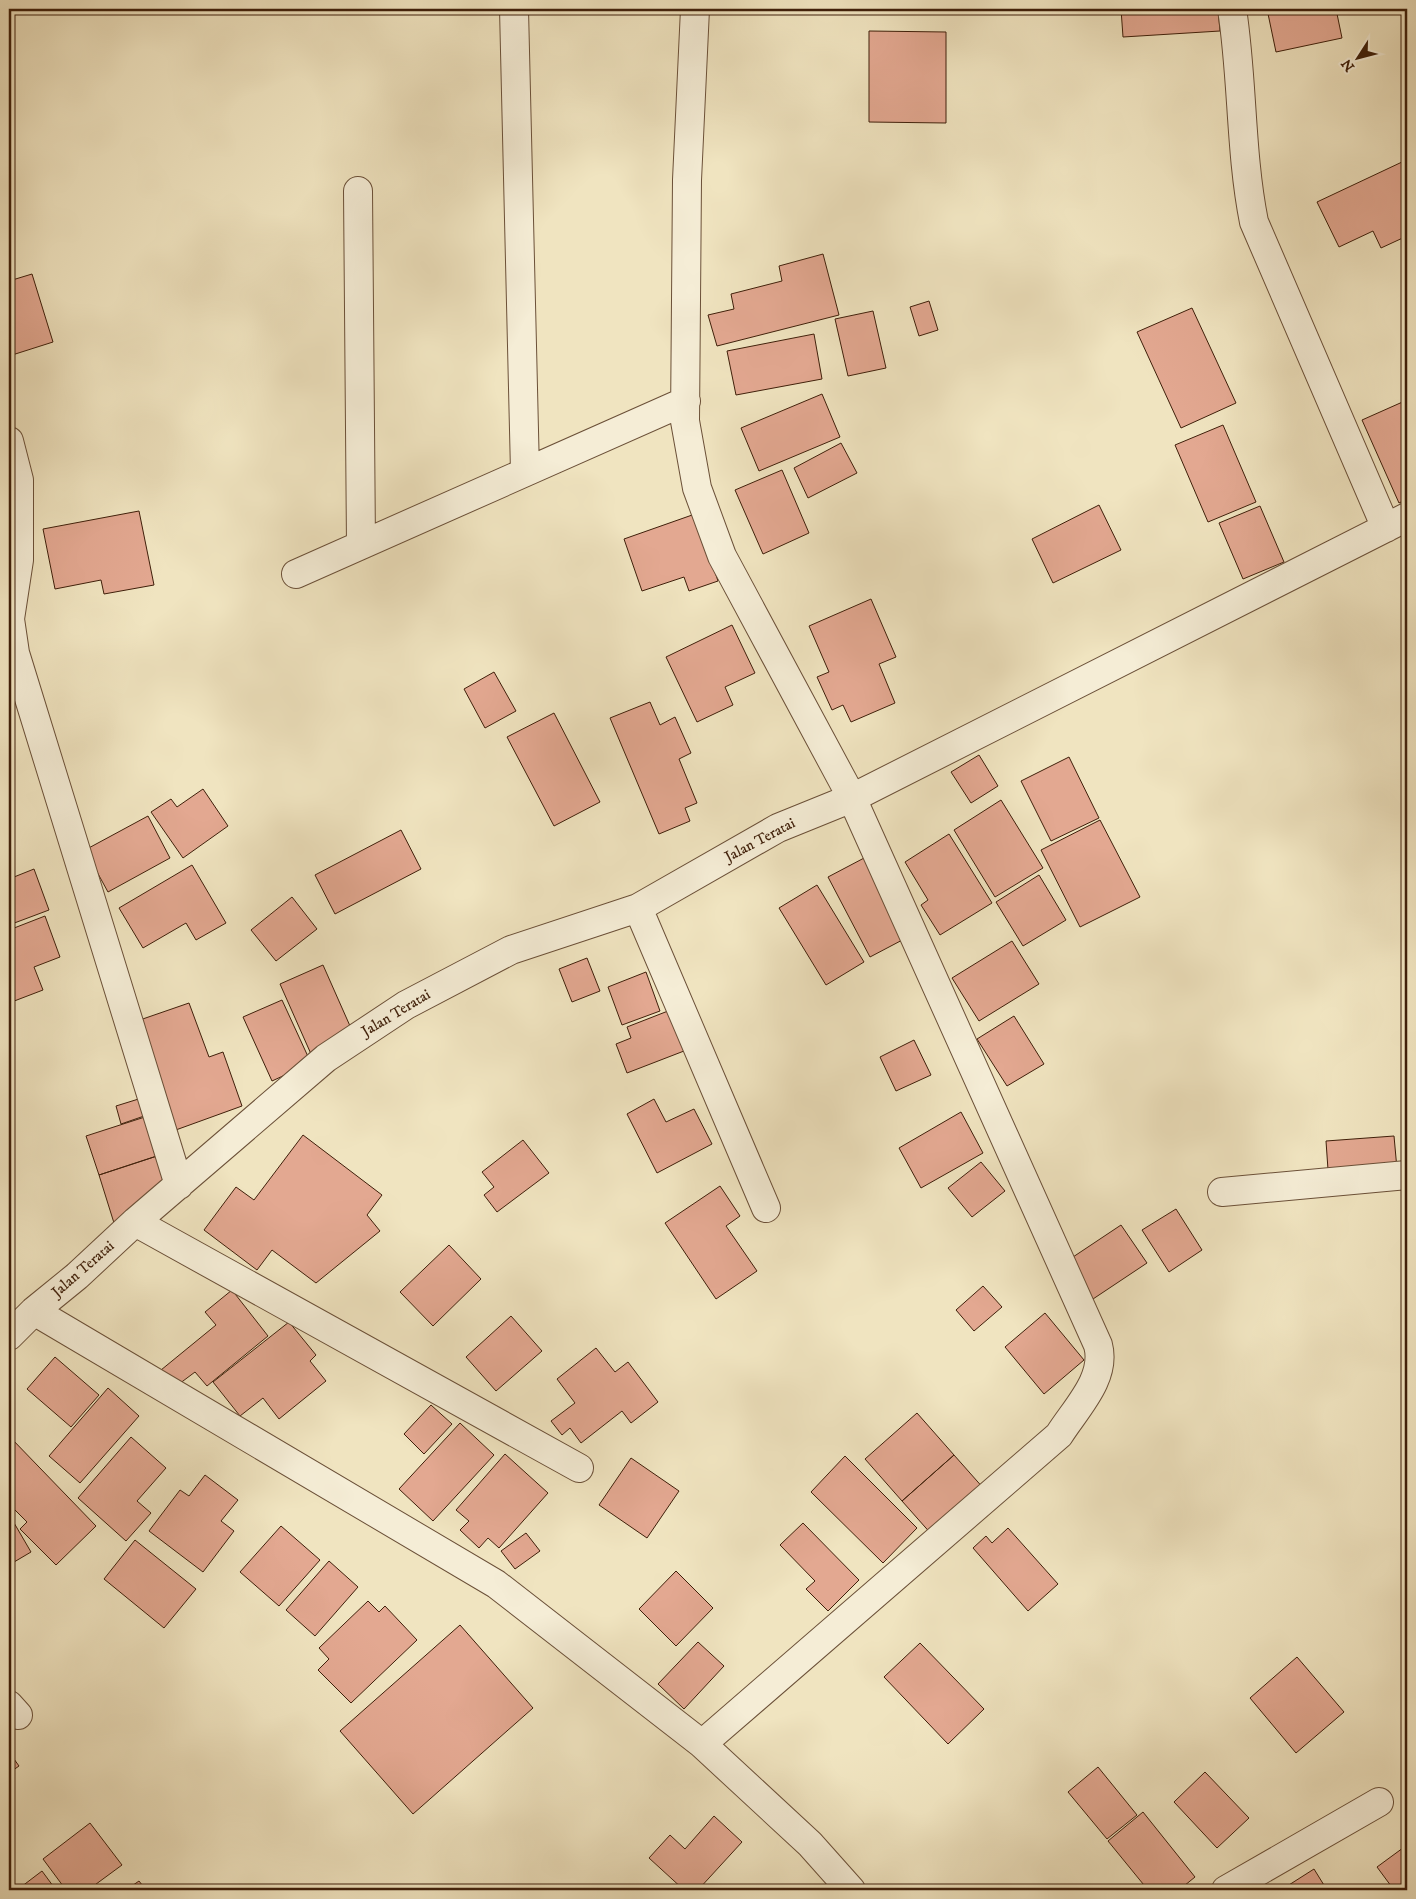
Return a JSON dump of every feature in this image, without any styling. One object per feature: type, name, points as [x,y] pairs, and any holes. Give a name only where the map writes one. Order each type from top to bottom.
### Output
[{"type":"street","points":[[514,9],[525,472]]},
{"type":"street","points":[[695,9],[687,180],[685,421],[697,488],[722,556],[852,798],[1098,1345],[1102,1358],[1100,1370],[1059,1435],[702,1744]]},
{"type":"street","points":[[1232,9],[1238,48],[1246,182],[1254,222],[1397,523]]},
{"type":"street","points":[[358,191],[361,545]]},
{"type":"street","points":[[296,574],[686,401]]},
{"type":"street","points":[[9,441],[14,481],[19,560],[10,619],[15,653],[179,1185]]},
{"type":"street","name":"Jalan Teratai","points":[[9,1336],[34,1311],[78,1276],[135,1222],[326,1058],[406,1006],[511,950],[638,908],[778,828],[852,798],[1397,523]]},
{"type":"street","points":[[638,908],[766,1208]]},
{"type":"street","points":[[1222,1192],[1407,1175]]},
{"type":"street","points":[[135,1222],[579,1468]]},
{"type":"street","points":[[34,1311],[496,1584],[702,1744],[810,1844],[851,1890]]},
{"type":"street","points":[[1226,1890],[1379,1802]]},
{"type":"building","points":[[1121,9],[1218,9],[1220,31],[1123,37]]},
{"type":"building","points":[[1267,9],[1336,9],[1342,38],[1276,52]]},
{"type":"building","points":[[869,31],[946,32],[946,123],[869,122]]},
{"type":"building","points":[[1402,162],[1407,172],[1407,236],[1381,248],[1373,231],[1339,247],[1317,202]]},
{"type":"building","points":[[823,254],[839,315],[717,346],[708,315],[734,309],[731,294],[782,281],[779,266]]},
{"type":"building","points":[[32,274],[53,342],[9,356],[9,281]]},
{"type":"building","points":[[929,301],[938,330],[919,336],[910,307]]},
{"type":"building","points":[[1192,308],[1236,403],[1181,428],[1137,332]]},
{"type":"building","points":[[873,311],[886,368],[848,376],[835,319]]},
{"type":"building","points":[[814,334],[822,379],[736,395],[727,351]]},
{"type":"building","points":[[822,394],[840,437],[759,471],[741,428]]},
{"type":"building","points":[[1407,400],[1407,499],[1399,503],[1362,420]]},
{"type":"building","points":[[1223,425],[1256,502],[1208,522],[1175,445]]},
{"type":"building","points":[[841,443],[857,473],[808,498],[794,468]]},
{"type":"building","points":[[782,470],[809,533],[763,554],[735,490]]},
{"type":"building","points":[[1099,505],[1121,550],[1053,583],[1032,539]]},
{"type":"building","points":[[1260,506],[1284,562],[1243,579],[1219,523]]},
{"type":"building","points":[[139,511],[154,585],[104,594],[101,580],[55,589],[43,529]]},
{"type":"building","points":[[695,514],[718,581],[689,591],[684,577],[642,591],[624,539]]},
{"type":"building","points":[[871,599],[896,657],[879,664],[895,703],[851,722],[843,705],[832,710],[817,677],[829,672],[809,626]]},
{"type":"building","points":[[732,625],[755,673],[725,687],[733,705],[697,722],[666,657]]},
{"type":"building","points":[[494,672],[516,711],[485,728],[464,689]]},
{"type":"building","points":[[650,702],[660,725],[675,717],[691,753],[679,759],[697,803],[685,808],[690,821],[659,834],[610,718]]},
{"type":"building","points":[[554,713],[600,802],[554,826],[507,737]]},
{"type":"building","points":[[979,755],[998,786],[971,803],[951,772]]},
{"type":"building","points":[[1069,757],[1099,818],[1051,841],[1021,781]]},
{"type":"building","points":[[203,789],[228,826],[183,858],[151,812],[171,799],[177,807]]},
{"type":"building","points":[[1001,800],[1043,868],[995,897],[954,830]]},
{"type":"building","points":[[148,816],[170,858],[108,892],[85,850]]},
{"type":"building","points":[[1100,820],[1140,897],[1080,927],[1041,850]]},
{"type":"building","points":[[401,830],[421,869],[335,914],[315,875]]},
{"type":"building","points":[[949,834],[992,903],[940,935],[921,905],[928,900],[905,862]]},
{"type":"building","points":[[866,857],[908,937],[870,957],[828,877]]},
{"type":"building","points":[[192,865],[226,923],[196,940],[186,923],[143,948],[119,908]]},
{"type":"building","points":[[34,869],[49,910],[9,925],[9,879]]},
{"type":"building","points":[[1039,875],[1066,920],[1023,946],[996,902]]},
{"type":"building","points":[[817,885],[864,962],[826,985],[779,908]]},
{"type":"building","points":[[292,897],[317,929],[276,961],[251,930]]},
{"type":"building","points":[[45,916],[60,957],[34,967],[43,990],[9,1003],[9,930]]},
{"type":"building","points":[[1012,941],[1039,984],[979,1021],[952,978]]},
{"type":"building","points":[[587,958],[600,991],[572,1002],[559,969]]},
{"type":"building","points":[[323,965],[354,1035],[311,1054],[280,984]]},
{"type":"building","points":[[646,972],[660,1011],[622,1025],[608,987]]},
{"type":"building","points":[[282,1000],[311,1063],[272,1081],[243,1017]]},
{"type":"building","points":[[189,1003],[209,1057],[223,1052],[242,1106],[173,1131],[134,1022]]},
{"type":"building","points":[[668,1011],[684,1051],[627,1073],[616,1044],[631,1038],[627,1027]]},
{"type":"building","points":[[1014,1016],[1044,1064],[1007,1086],[977,1039]]},
{"type":"building","points":[[914,1040],[931,1075],[896,1091],[880,1057]]},
{"type":"building","points":[[145,1097],[150,1114],[121,1124],[116,1106]]},
{"type":"building","points":[[654,1099],[666,1122],[694,1109],[712,1144],[657,1173],[627,1114]]},
{"type":"building","points":[[961,1112],[983,1153],[921,1188],[899,1148]]},
{"type":"building","points":[[151,1115],[163,1154],[99,1175],[86,1136]]},
{"type":"building","points":[[303,1135],[382,1195],[367,1215],[380,1231],[316,1283],[272,1250],[257,1270],[204,1230],[236,1187],[254,1200]]},
{"type":"building","points":[[1394,1136],[1398,1180],[1329,1184],[1326,1141]]},
{"type":"building","points":[[523,1140],[549,1173],[497,1212],[484,1195],[494,1187],[482,1172]]},
{"type":"building","points":[[163,1154],[172,1183],[114,1223],[99,1175]]},
{"type":"building","points":[[981,1162],[1005,1191],[972,1217],[948,1188]]},
{"type":"building","points":[[720,1186],[740,1216],[726,1226],[757,1271],[716,1299],[665,1223]]},
{"type":"building","points":[[1176,1209],[1202,1250],[1169,1272],[1142,1230]]},
{"type":"building","points":[[1121,1225],[1147,1263],[1093,1299],[1067,1261]]},
{"type":"building","points":[[449,1245],[481,1279],[433,1326],[400,1292]]},
{"type":"building","points":[[983,1286],[1002,1307],[974,1331],[956,1310]]},
{"type":"building","points":[[232,1290],[268,1336],[207,1386],[195,1372],[175,1387],[161,1370],[216,1325],[205,1312]]},
{"type":"building","points":[[1045,1313],[1084,1360],[1044,1394],[1005,1347]]},
{"type":"building","points":[[511,1316],[542,1351],[496,1391],[466,1357]]},
{"type":"building","points":[[289,1322],[316,1355],[310,1361],[326,1381],[279,1419],[263,1398],[240,1416],[213,1382]]},
{"type":"building","points":[[596,1348],[615,1372],[628,1362],[658,1402],[631,1423],[622,1411],[581,1443],[570,1428],[562,1435],[551,1421],[575,1403],[557,1379]]},
{"type":"building","points":[[55,1357],[99,1395],[71,1427],[27,1389]]},
{"type":"building","points":[[108,1388],[139,1416],[80,1483],[49,1456]]},
{"type":"building","points":[[431,1405],[452,1424],[424,1454],[404,1434]]},
{"type":"building","points":[[917,1413],[954,1455],[902,1501],[865,1459]]},
{"type":"building","points":[[460,1423],[494,1455],[433,1521],[399,1489]]},
{"type":"building","points":[[10,1437],[96,1526],[56,1565],[20,1529],[27,1522],[9,1504]]},
{"type":"building","points":[[131,1437],[166,1468],[137,1501],[151,1513],[126,1541],[78,1498]]},
{"type":"building","points":[[505,1454],[548,1493],[499,1548],[488,1538],[479,1548],[460,1530],[469,1521],[456,1510]]},
{"type":"building","points":[[954,1455],[985,1490],[933,1536],[902,1501]]},
{"type":"building","points":[[845,1456],[917,1528],[883,1563],[811,1492]]},
{"type":"building","points":[[631,1458],[679,1491],[647,1538],[599,1505]]},
{"type":"building","points":[[205,1475],[238,1500],[221,1521],[234,1531],[203,1572],[149,1531],[180,1490],[189,1496]]},
{"type":"building","points":[[9,1517],[31,1552],[9,1565]]},
{"type":"building","points":[[803,1523],[859,1580],[828,1611],[806,1589],[815,1581],[780,1545]]},
{"type":"building","points":[[281,1526],[320,1560],[279,1606],[240,1572]]},
{"type":"building","points":[[1008,1528],[1058,1584],[1028,1611],[973,1548],[986,1536],[992,1543]]},
{"type":"building","points":[[526,1533],[540,1551],[515,1569],[501,1551]]},
{"type":"building","points":[[135,1540],[196,1589],[164,1628],[104,1579]]},
{"type":"building","points":[[329,1561],[358,1587],[315,1636],[286,1610]]},
{"type":"building","points":[[676,1571],[713,1608],[676,1646],[639,1609]]},
{"type":"building","points":[[368,1601],[379,1612],[385,1606],[417,1640],[351,1703],[318,1670],[329,1659],[319,1648]]},
{"type":"building","points":[[460,1625],[533,1708],[413,1814],[340,1731]]},
{"type":"building","points":[[698,1642],[724,1666],[684,1709],[658,1684]]},
{"type":"building","points":[[920,1643],[984,1709],[948,1744],[884,1677]]},
{"type":"building","points":[[1297,1657],[1344,1712],[1296,1753],[1250,1698]]},
{"type":"building","points":[[9,1752],[19,1766],[9,1773]]},
{"type":"building","points":[[1098,1767],[1137,1815],[1107,1839],[1068,1792]]},
{"type":"building","points":[[1205,1772],[1249,1818],[1217,1848],[1174,1802]]},
{"type":"building","points":[[1143,1812],[1195,1877],[1179,1890],[1148,1890],[1108,1841]]},
{"type":"building","points":[[714,1816],[742,1842],[698,1890],[684,1890],[649,1858],[670,1835],[685,1849]]},
{"type":"building","points":[[90,1823],[122,1865],[88,1890],[66,1890],[43,1859]]},
{"type":"building","points":[[1407,1845],[1407,1890],[1394,1890],[1377,1867]]},
{"type":"building","points":[[1314,1869],[1327,1890],[1281,1890]]},
{"type":"building","points":[[42,1871],[56,1890],[17,1890]]},
{"type":"building","points":[[139,1881],[146,1890],[126,1890]]}]
